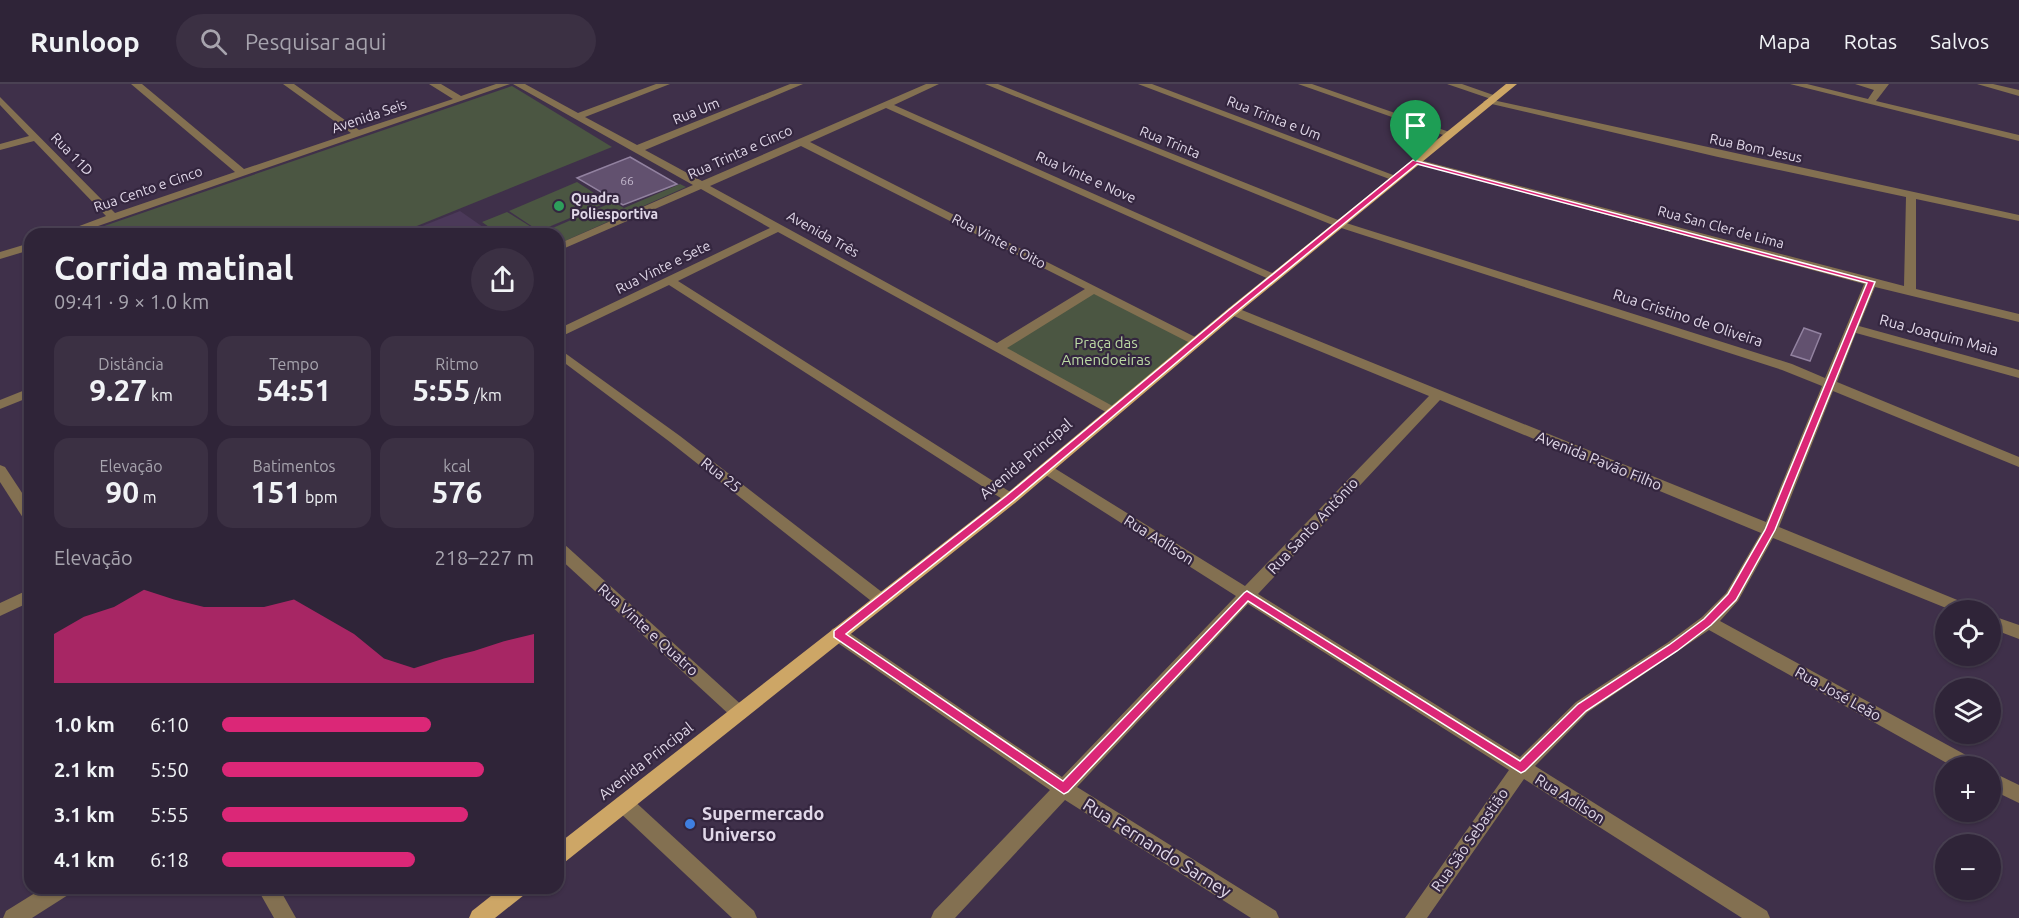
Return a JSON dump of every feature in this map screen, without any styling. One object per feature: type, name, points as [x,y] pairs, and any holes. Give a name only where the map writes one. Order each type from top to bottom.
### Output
[{"type":"main road","name":"Avenida Principal","points":[[564,847],[624,804],[1010,499],[1233,311],[1512,84]]},
{"type":"main road","points":[[479,918],[509,894]]},
{"type":"street","points":[[135,84],[242,173]]},
{"type":"street","points":[[288,84],[358,134]]},
{"type":"street","points":[[434,84],[460,99]]},
{"type":"street","name":"Avenida Seis","points":[[242,173],[505,84]]},
{"type":"street","name":"Avenida Três","points":[[518,84],[1113,412]]},
{"type":"street","points":[[577,117],[665,84]]},
{"type":"street","name":"Rua Um","points":[[637,149],[798,84]]},
{"type":"street","name":"Rua Trinta e Cinco","points":[[564,245],[934,84]]},
{"type":"street","name":"Rua Trinta","points":[[990,84],[1339,224]]},
{"type":"street","name":"Rua Trinta e Um","points":[[1143,84],[1396,178]]},
{"type":"street","points":[[1303,84],[1450,134]]},
{"type":"street","name":"Rua Bom Jesus","points":[[1452,84],[1491,100],[2019,218]]},
{"type":"street","points":[[1796,84],[2019,138]]},
{"type":"street","points":[[1860,84],[1882,86]]},
{"type":"street","points":[[1982,84],[2019,93]]},
{"type":"street","points":[[1870,102],[1882,86]]},
{"type":"street","name":"Rua 11D","points":[[0,100],[113,217]]},
{"type":"street","name":"Rua Vinte e Nove","points":[[886,105],[1275,277]]},
{"type":"street","points":[[0,147],[35,137]]},
{"type":"street","name":"Rua Vinte e Oito","points":[[801,142],[1197,341]]},
{"type":"street","name":"Rua San Cler de Lima","points":[[1416,162],[1871,282],[2019,318]]},
{"type":"street","name":"Rua Cento e Cinco","points":[[81,228],[242,173]]},
{"type":"street","points":[[1910,291],[1911,195]]},
{"type":"street","name":"Rua Cristino de Oliveira","points":[[1339,224],[1787,368],[2019,462]]},
{"type":"street","name":"Rua Vinte e Sete","points":[[564,331],[780,227]]},
{"type":"street","points":[[0,256],[24,248]]},
{"type":"street","points":[[670,281],[1010,499]]},
{"type":"street","name":"Rua São Sebastião","points":[[1415,918],[1521,768],[1582,707],[1673,648],[1708,622],[1732,597],[1770,530],[1871,282]]},
{"type":"street","points":[[998,348],[1094,289]]},
{"type":"street","name":"Avenida Pavão Filho","points":[[1233,311],[1942,600]]},
{"type":"street","name":"Rua Joaquim Maia","points":[[1851,328],[2019,374]]},
{"type":"street","name":"Rua 25","points":[[564,356],[675,439],[882,600]]},
{"type":"street","points":[[0,405],[24,395]]},
{"type":"street","name":"Rua Santo Antônio","points":[[941,918],[1437,395]]},
{"type":"street","name":"Rua Adílson","points":[[1046,468],[1760,918]]},
{"type":"street","points":[[0,470],[24,508]]},
{"type":"street","name":"Rua Vinte e Quatro","points":[[564,554],[738,713]]},
{"type":"street","points":[[0,610],[24,598]]},
{"type":"street","name":"Rua José Leão","points":[[1708,622],[1950,756]]},
{"type":"street","points":[[2001,625],[2019,632]]},
{"type":"street","name":"Rua Fernando Sarney","points":[[838,634],[1064,789],[1269,918]]},
{"type":"street","points":[[2001,785],[2019,795]]},
{"type":"street","points":[[624,804],[747,918]]},
{"type":"street","points":[[13,918],[51,894]]},
{"type":"street","points":[[271,894],[286,918]]},
{"type":"shaded area","points":[[460,211],[484,228],[417,228]]},
{"type":"green space","points":[[512,86],[612,147],[412,228],[98,228]]},
{"type":"green space","name":"Quadra Poliesportiva","points":[[577,182],[608,202],[546,228],[534,228],[509,211]]},
{"type":"green space","points":[[680,184],[686,187],[564,241],[564,228],[553,228],[613,202],[624,208]]},
{"type":"green space","points":[[507,212],[533,228],[490,228],[482,222]]},
{"type":"green space","name":"Praça das Amendoeiras","points":[[1093,291],[1195,341],[1112,410],[1001,348]]},
{"type":"building","points":[[630,157],[677,184],[623,205],[577,178]]},
{"type":"building","points":[[1804,328],[1821,334],[1810,361],[1791,355]]},
{"type":"place","name":"Quadra Poliesportiva","points":[[559,206]]},
{"type":"place","name":"Supermercado Universo","points":[[690,824]]},
{"type":"route","points":[[1416,162],[1871,282],[1770,530],[1732,597],[1708,622],[1673,648],[1582,707],[1521,768],[1247,595],[1064,789],[838,634],[1010,499],[1233,311],[1416,162]]}]
